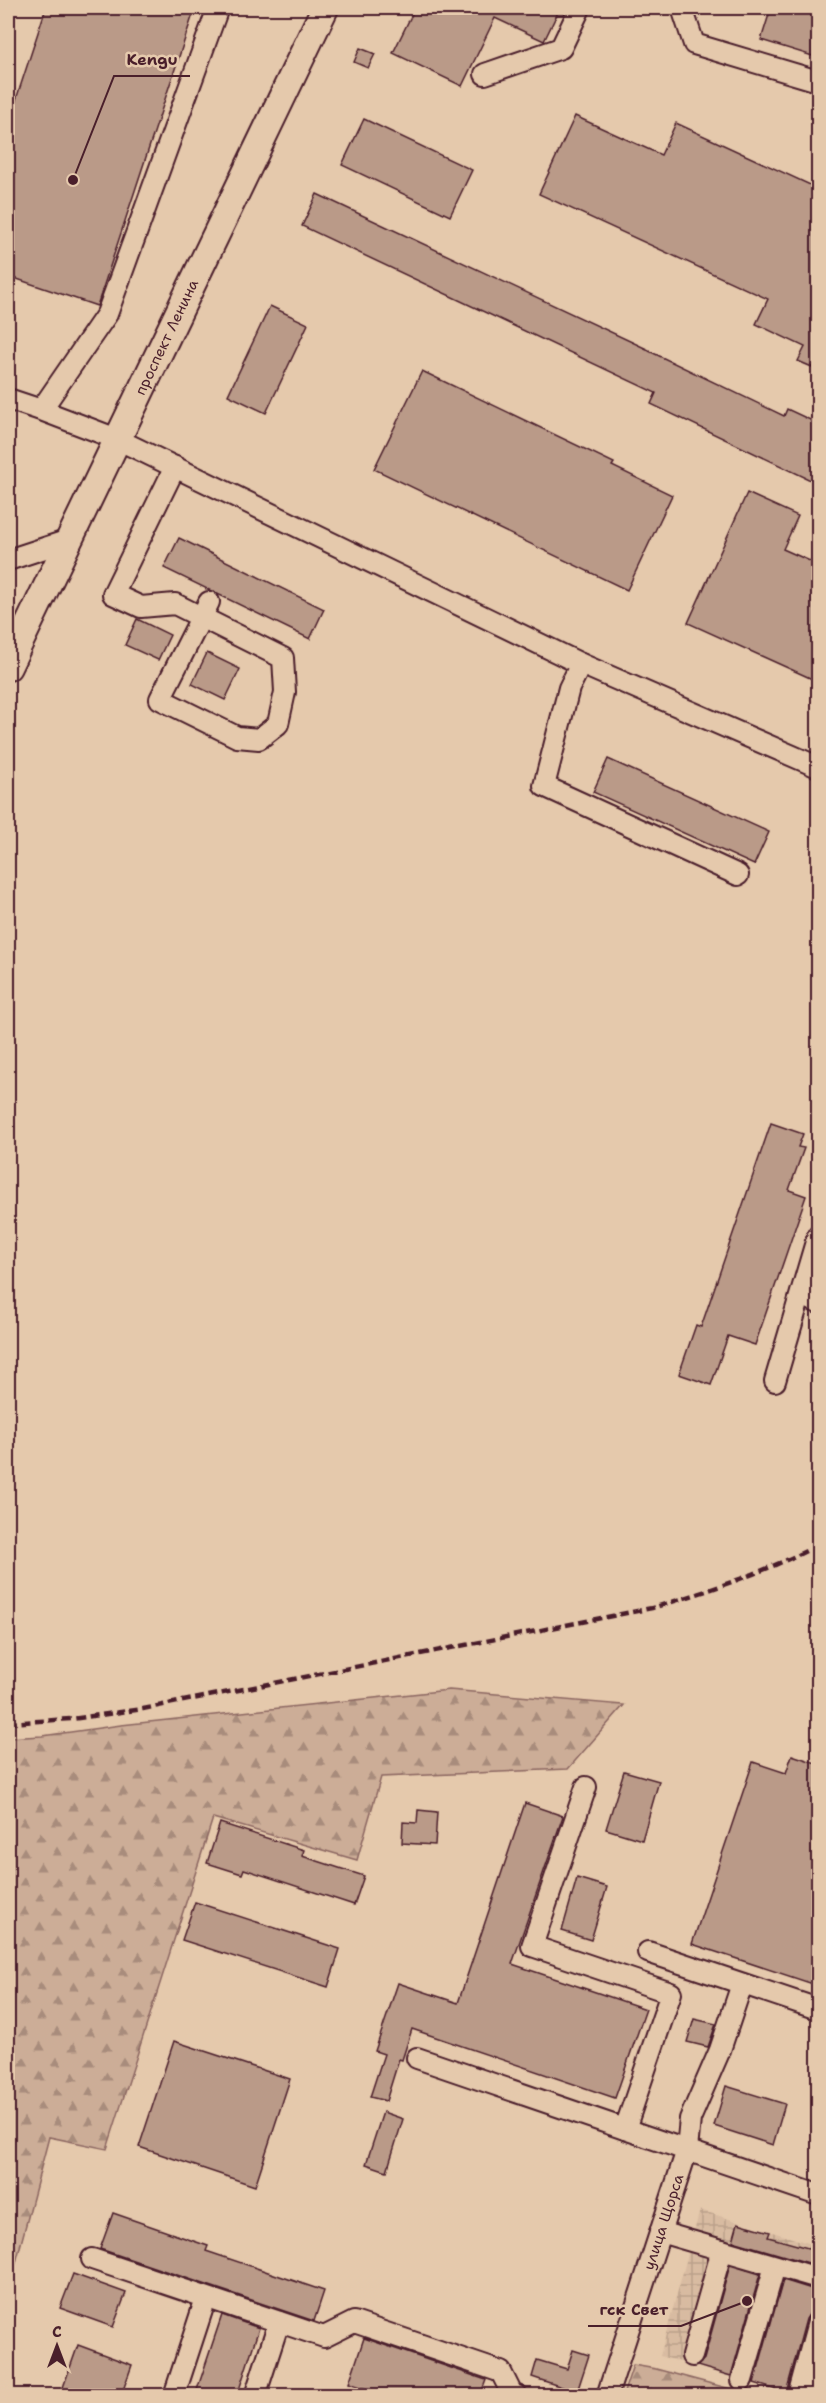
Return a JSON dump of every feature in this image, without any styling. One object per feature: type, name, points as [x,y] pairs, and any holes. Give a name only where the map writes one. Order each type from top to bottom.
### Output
[{"type":"main road","name":"проспект Ленина","points":[[8,667],[325,8]]},
{"type":"street","points":[[41,410],[107,314],[218,8]]},
{"type":"street","points":[[485,74],[561,48],[580,8]]},
{"type":"street","points":[[682,8],[694,44],[819,81]]},
{"type":"street","points":[[8,399],[117,440],[581,664],[819,767]]},
{"type":"street","points":[[175,467],[113,594],[141,608],[175,604],[206,610],[283,658],[285,692],[278,724],[259,739],[237,736],[160,699],[206,610]]},
{"type":"street","points":[[8,560],[69,540]]},
{"type":"street","points":[[581,664],[569,688],[544,786],[738,875]]},
{"type":"street","points":[[775,1381],[810,1299],[819,1235]]},
{"type":"street","points":[[586,1787],[531,1946],[671,1993],[625,2129]]},
{"type":"street","points":[[648,1952],[819,2009]]},
{"type":"street","name":"улица Щорса","points":[[607,2396],[687,2150],[690,2119],[720,2050],[742,1984]]},
{"type":"street","points":[[417,2058],[819,2196]]},
{"type":"street","points":[[660,2232],[819,2278]]},
{"type":"street","points":[[692,2356],[722,2250]]},
{"type":"street","points":[[92,2259],[324,2337],[354,2322],[501,2372],[512,2394],[518,2396]]},
{"type":"street","points":[[742,2380],[775,2265]]},
{"type":"street","points":[[174,2396],[206,2298]]},
{"type":"street","points":[[255,2396],[279,2322]]},
{"type":"street","points":[[798,2396],[819,2322]]},
{"type":"shaded area","points":[[700,2210],[818,2246],[818,2395],[786,2393],[660,2356]]},
{"type":"green space","points":[[449,1690],[624,1705],[568,1769],[381,1777],[357,1860],[213,1818],[107,2149],[49,2137],[8,2293],[8,1738]]},
{"type":"green space","points":[[633,2365],[656,2369],[753,2395],[623,2395]]},
{"type":"building","points":[[46,8],[195,8],[97,306],[8,276],[8,124]]},
{"type":"building","points":[[415,8],[560,8],[544,41],[495,18],[462,86],[393,53]]},
{"type":"building","points":[[771,8],[819,8],[819,58],[761,40]]},
{"type":"building","points":[[360,48],[375,54],[368,68],[354,62]]},
{"type":"building","points":[[575,116],[661,155],[676,123],[819,189],[819,370],[798,361],[805,347],[756,324],[768,299],[539,194]]},
{"type":"building","points":[[364,119],[472,170],[450,216],[342,165]]},
{"type":"building","points":[[317,194],[784,416],[787,409],[819,424],[819,484],[651,404],[656,393],[302,226]]},
{"type":"building","points":[[270,306],[308,324],[266,413],[228,395]]},
{"type":"building","points":[[422,371],[614,463],[612,466],[672,495],[627,590],[374,469]]},
{"type":"building","points":[[747,493],[798,516],[783,549],[819,565],[819,682],[688,623]]},
{"type":"building","points":[[179,538],[324,609],[310,639],[164,568]]},
{"type":"building","points":[[137,619],[170,635],[158,660],[125,645]]},
{"type":"building","points":[[207,653],[240,669],[225,700],[192,684]]},
{"type":"building","points":[[608,759],[769,832],[754,865],[593,792]]},
{"type":"building","points":[[771,1123],[803,1134],[798,1147],[804,1148],[789,1190],[806,1196],[755,1345],[728,1336],[711,1385],[679,1374],[696,1325],[701,1327]]},
{"type":"building","points":[[792,1755],[819,1764],[819,1986],[692,1944],[753,1762],[786,1773]]},
{"type":"building","points":[[624,1771],[659,1781],[642,1840],[606,1829]]},
{"type":"building","points":[[525,1803],[563,1816],[512,1964],[646,2009],[615,2098],[412,2029],[402,2060],[399,2059],[386,2101],[370,2097],[384,2054],[375,2051],[398,1983],[458,2003]]},
{"type":"building","points":[[418,1810],[437,1812],[435,1845],[402,1843],[403,1822],[417,1823]]},
{"type":"building","points":[[220,1823],[304,1850],[302,1856],[364,1876],[354,1905],[244,1869],[242,1874],[207,1863]]},
{"type":"building","points":[[577,1878],[607,1887],[591,1940],[562,1931]]},
{"type":"building","points":[[195,1902],[340,1949],[328,1987],[182,1940]]},
{"type":"building","points":[[694,2019],[716,2024],[708,2047],[687,2042]]},
{"type":"building","points":[[174,2041],[290,2079],[255,2186],[139,2147]]},
{"type":"building","points":[[726,2086],[785,2104],[773,2145],[714,2126]]},
{"type":"building","points":[[383,2112],[403,2119],[387,2171],[366,2164]]},
{"type":"building","points":[[113,2213],[208,2246],[206,2251],[324,2291],[314,2321],[100,2249]]},
{"type":"building","points":[[738,2223],[770,2232],[768,2237],[819,2251],[819,2266],[733,2241]]},
{"type":"building","points":[[730,2265],[760,2274],[731,2376],[697,2366],[704,2359]]},
{"type":"building","points":[[73,2274],[126,2293],[113,2327],[60,2308]]},
{"type":"building","points":[[783,2280],[815,2290],[811,2305],[819,2306],[819,2310],[810,2313],[806,2319],[786,2393],[754,2383]]},
{"type":"building","points":[[222,2315],[259,2328],[237,2396],[195,2396]]},
{"type":"building","points":[[364,2338],[486,2380],[480,2396],[387,2396],[349,2383]]},
{"type":"building","points":[[78,2345],[132,2365],[121,2396],[60,2396]]},
{"type":"building","points":[[573,2350],[589,2355],[577,2392],[532,2377],[537,2360],[567,2369]]},
{"type":"railway","points":[[8,1723],[71,1719],[143,1709],[652,1608],[737,1580],[818,1545]]},
{"type":"place","name":"Kengu","points":[[73,180]]},
{"type":"place","name":"гск Свет","points":[[747,2301]]}]
